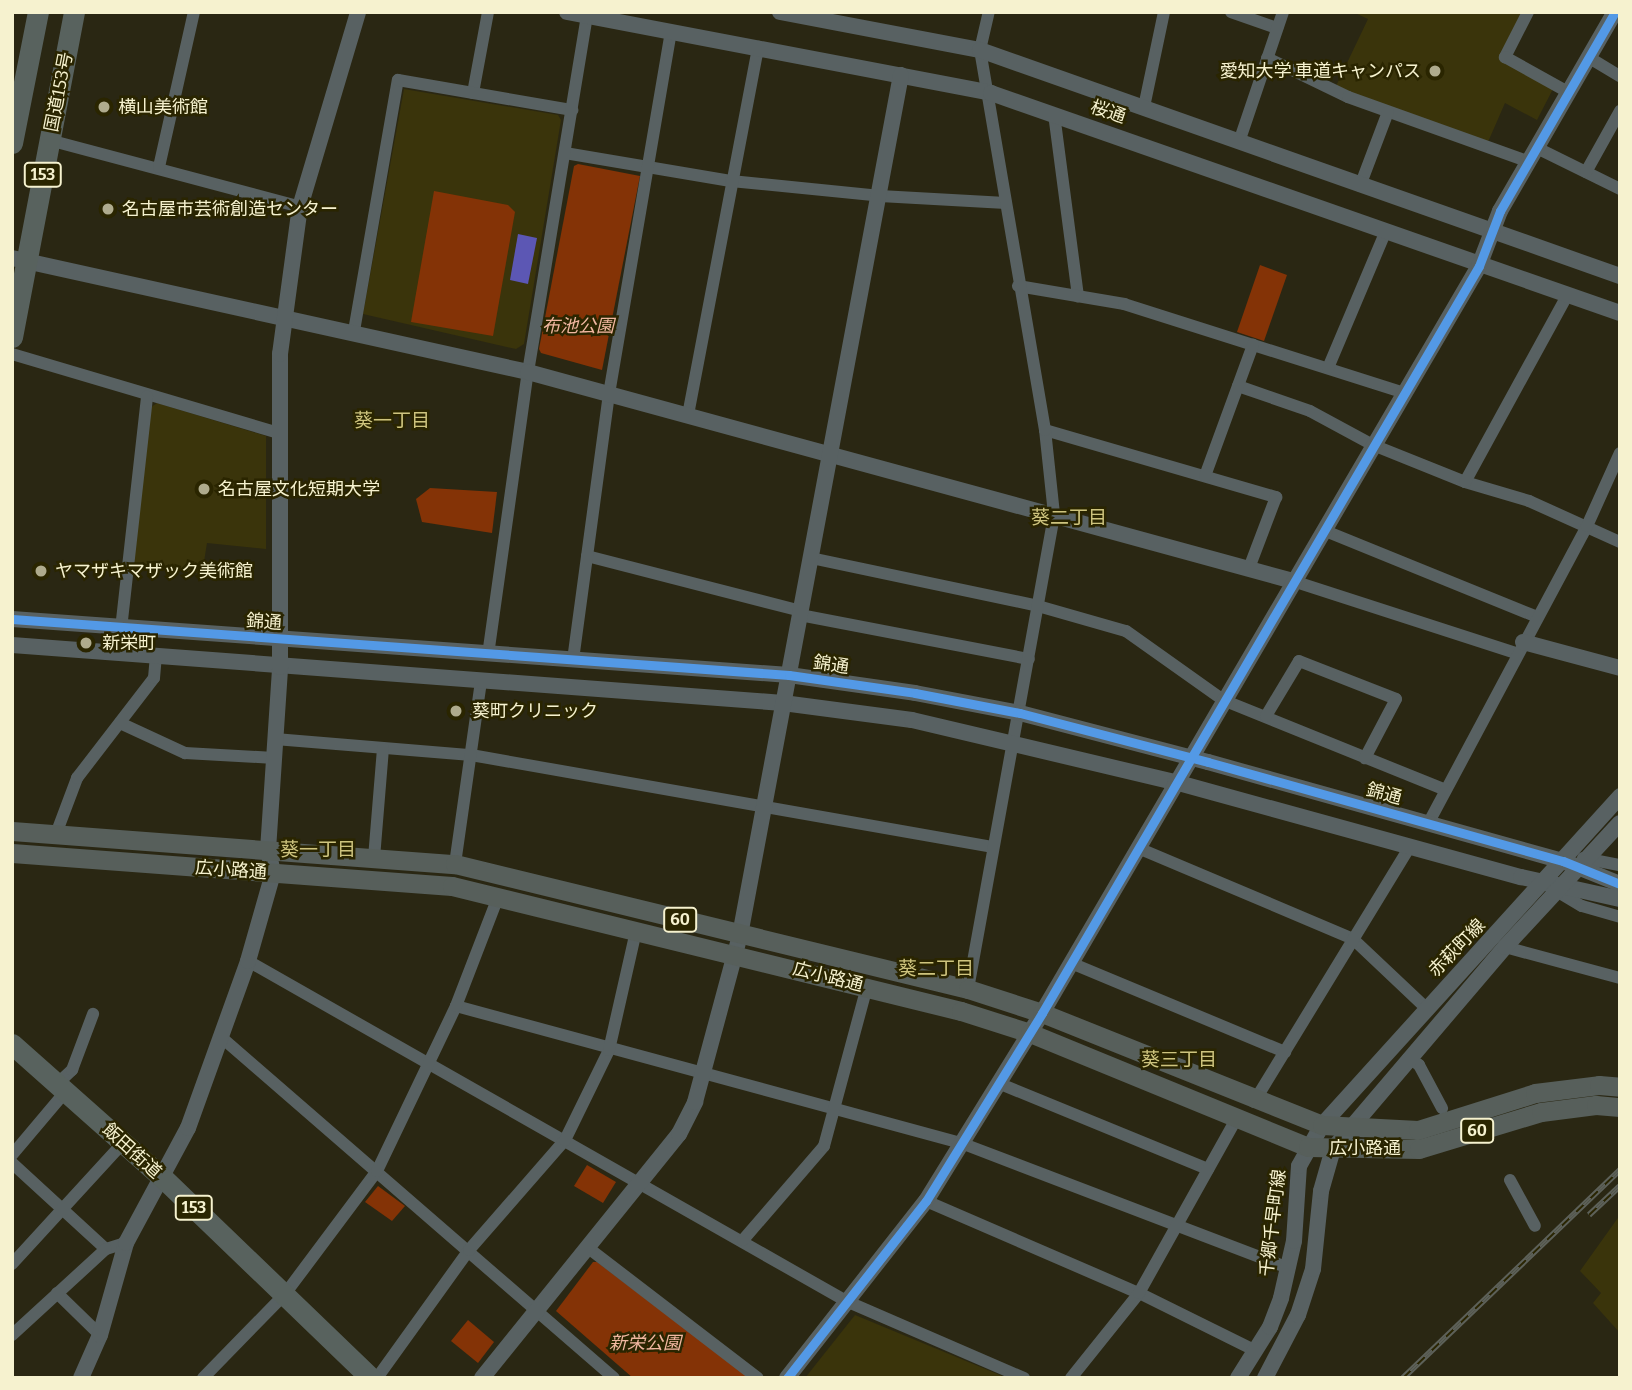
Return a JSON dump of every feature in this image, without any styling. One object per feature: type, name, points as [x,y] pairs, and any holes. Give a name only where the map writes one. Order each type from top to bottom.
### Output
[{"type":"highway","name":"国道153号","points":[[12,143],[17,92],[38,12]]},
{"type":"highway","name":"国道153号","points":[[12,337],[20,259],[49,141],[74,12]]},
{"type":"highway","name":"飯田街道","points":[[12,1044],[162,1177],[371,1378]]},
{"type":"main road","name":"広小路通","points":[[12,831],[455,864],[968,989],[1042,1013],[1254,1102],[1322,1125],[1418,1130],[1535,1093],[1620,1087]]},
{"type":"main road","name":"広小路通","points":[[12,853],[452,886],[867,986],[1030,1032],[1235,1121],[1308,1147],[1419,1149],[1541,1112],[1596,1105],[1620,1107]]},
{"type":"street","points":[[159,167],[194,12]]},
{"type":"street","points":[[82,1378],[100,1335],[127,1243],[188,1128],[248,961],[273,873],[268,850],[280,667],[279,433],[286,315],[300,206],[358,12]]},
{"type":"street","points":[[473,93],[488,12]]},
{"type":"street","name":"桜通","points":[[567,12],[991,93],[1620,313]]},
{"type":"street","name":"桜通","points":[[780,12],[980,50],[1620,276]]},
{"type":"street","points":[[968,989],[1010,741],[1020,713],[1054,514],[1045,430],[1018,286],[991,93],[980,50],[989,12]]},
{"type":"street","points":[[1144,107],[1164,12]]},
{"type":"street","points":[[1231,12],[1277,28]]},
{"type":"street","points":[[1239,142],[1283,12]]},
{"type":"street","points":[[1528,12],[1505,57],[1568,92]]},
{"type":"street","points":[[787,1378],[926,1200],[1042,1013],[1479,265],[1490,231],[1615,12]]},
{"type":"street","points":[[488,655],[528,372],[587,16]]},
{"type":"street","points":[[573,660],[609,394],[671,31]]},
{"type":"street","points":[[688,415],[758,47]]},
{"type":"street","points":[[1588,57],[1620,76]]},
{"type":"street","points":[[1267,58],[1388,112],[1532,154],[1586,172],[1620,189]]},
{"type":"street","points":[[482,1378],[679,1134],[703,1075],[740,935],[901,75]]},
{"type":"street","points":[[354,331],[398,80],[572,110]]},
{"type":"street","points":[[1586,172],[1620,111]]},
{"type":"street","points":[[1360,186],[1388,112]]},
{"type":"street","points":[[1054,114],[1078,296]]},
{"type":"street","points":[[49,141],[159,167],[300,206]]},
{"type":"street","points":[[565,153],[731,181],[880,196],[1006,202]]},
{"type":"street","points":[[1328,368],[1386,231]]},
{"type":"street","points":[[20,259],[286,315],[528,372],[1249,568],[1520,647],[1620,668]]},
{"type":"street","points":[[1018,286],[1124,304],[1404,393]]},
{"type":"street","points":[[1465,482],[1568,294]]},
{"type":"street","points":[[1205,477],[1253,345]]},
{"type":"street","points":[[12,354],[279,433]]},
{"type":"street","points":[[1238,386],[1310,411],[1373,445],[1465,482],[1529,501],[1620,542]]},
{"type":"street","points":[[121,629],[147,396]]},
{"type":"street","points":[[1045,430],[1276,496],[1249,568]]},
{"type":"street","points":[[1429,822],[1520,647],[1587,526],[1617,468],[1620,453]]},
{"type":"street","points":[[1323,530],[1537,617]]},
{"type":"street","points":[[587,556],[801,613],[1029,659]]},
{"type":"street","points":[[811,558],[1038,606],[1126,631],[1223,700],[1446,790]]},
{"type":"street","name":"錦通","points":[[12,619],[121,629],[789,675],[1020,713],[1429,822],[1563,861],[1584,862],[1620,884]]},
{"type":"street","points":[[12,645],[783,703],[912,720],[1175,782],[1555,887],[1620,899]]},
{"type":"street","points":[[57,834],[77,778],[154,678],[156,657]]},
{"type":"street","points":[[1266,716],[1299,661],[1396,699],[1365,758]]},
{"type":"street","points":[[455,864],[481,682]]},
{"type":"street","points":[[120,723],[185,753],[274,758]]},
{"type":"street","points":[[275,739],[471,755],[992,847]]},
{"type":"street","points":[[374,858],[383,748]]},
{"type":"street","name":"赤萩町線","points":[[1333,1149],[1555,887],[1563,861],[1620,796]]},
{"type":"street","name":"赤萩町線","points":[[1322,1125],[1426,1008],[1584,862],[1620,823]]},
{"type":"street","points":[[1254,1102],[1410,846]]},
{"type":"street","points":[[1138,848],[1353,939],[1426,1008]]},
{"type":"street","points":[[1584,862],[1620,865]]},
{"type":"street","points":[[1555,887],[1620,917]]},
{"type":"street","points":[[205,1377],[285,1294],[377,1171],[456,1006],[498,897]]},
{"type":"street","points":[[377,1378],[469,1250],[565,1139],[609,1049],[636,931]]},
{"type":"street","points":[[1505,947],[1620,978]]},
{"type":"street","points":[[248,961],[565,1139],[638,1185],[743,1240],[846,1301],[1024,1378]]},
{"type":"street","points":[[1071,964],[1285,1052]]},
{"type":"street","points":[[743,1240],[824,1146],[867,986]]},
{"type":"street","points":[[456,1006],[835,1111],[961,1143],[1289,1268]]},
{"type":"street","points":[[12,1156],[72,1070],[93,1014]]},
{"type":"street","points":[[220,1037],[614,1378]]},
{"type":"street","points":[[1408,1058],[1419,1065],[1442,1108]]},
{"type":"street","points":[[998,1083],[1208,1169]]},
{"type":"street","points":[[1071,1378],[1139,1293],[1235,1121]]},
{"type":"street","name":"千郷千早町線","points":[[1238,1378],[1256,1351],[1282,1298],[1289,1268],[1295,1187],[1308,1147],[1322,1125]]},
{"type":"street","points":[[12,1264],[123,1143]]},
{"type":"street","points":[[1265,1378],[1298,1315],[1313,1269],[1321,1191],[1333,1149]]},
{"type":"street","points":[[12,1163],[106,1249]]},
{"type":"street","points":[[1510,1180],[1535,1226]]},
{"type":"street","points":[[926,1200],[1139,1293],[1256,1351]]},
{"type":"street","points":[[12,1335],[106,1249],[127,1243]]},
{"type":"street","points":[[587,1247],[758,1378]]},
{"type":"street","points":[[57,1293],[100,1335]]},
{"type":"shaded area","name":"愛知大学 車道キャンパス","points":[[1353,12],[1525,12],[1502,57],[1554,87],[1537,120],[1505,103],[1488,142],[1397,111],[1336,86],[1368,19]]},
{"type":"shaded area","points":[[404,89],[558,115],[561,120],[524,344],[516,349],[363,314]]},
{"type":"shaded area","points":[[518,234],[537,238],[528,284],[510,280]]},
{"type":"shaded area","name":"名古屋文化短期大学","points":[[157,403],[266,436],[266,549],[207,543],[202,574],[133,564],[150,408]]},
{"type":"shaded area","points":[[1620,1215],[1620,1333],[1593,1303],[1601,1293],[1580,1271]]},
{"type":"shaded area","points":[[855,1315],[1007,1378],[805,1378]]},
{"type":"green space","name":"布池公園","points":[[578,164],[640,176],[602,370],[541,353],[539,349],[574,166]]},
{"type":"green space","points":[[434,191],[508,205],[515,212],[493,336],[411,322]]},
{"type":"green space","points":[[1260,265],[1287,275],[1264,341],[1237,332]]},
{"type":"green space","points":[[430,488],[497,492],[492,533],[422,522],[416,499]]},
{"type":"green space","points":[[587,1165],[616,1182],[603,1203],[574,1186]]},
{"type":"green space","points":[[378,1186],[405,1206],[392,1221],[365,1202]]},
{"type":"green space","name":"新栄公園","points":[[593,1262],[597,1262],[750,1378],[633,1378],[556,1311]]},
{"type":"green space","points":[[468,1320],[494,1342],[478,1363],[451,1341]]},
{"type":"railway","points":[[1403,1378],[1620,1170]]},
{"type":"railway","points":[[1589,1215],[1620,1186]]},
{"type":"cycle path","points":[[787,1378],[926,1201],[1042,1013],[1479,266],[1500,211],[1615,12]]},
{"type":"cycle path","points":[[12,619],[789,675],[915,693],[1020,713],[1208,762],[1563,861],[1620,884]]},
{"type":"place","name":"愛知大学 車道キャンパス","points":[[1435,71]]},
{"type":"place","name":"横山美術館","points":[[104,107]]},
{"type":"place","name":"名古屋市芸術創造センター","points":[[108,209]]},
{"type":"place","name":"名古屋文化短期大学","points":[[204,489]]},
{"type":"place","name":"ヤマザキマザック美術館","points":[[41,571]]},
{"type":"place","name":"新栄町","points":[[86,643]]},
{"type":"place","name":"葵町クリニック","points":[[456,711]]},
{"type":"district","name":"葵一丁目","points":[[392,421]]},
{"type":"district","name":"葵二丁目","points":[[1069,518]]},
{"type":"district","name":"葵一丁目","points":[[318,850]]},
{"type":"district","name":"葵二丁目","points":[[936,969]]},
{"type":"district","name":"葵三丁目","points":[[1179,1060]]}]
